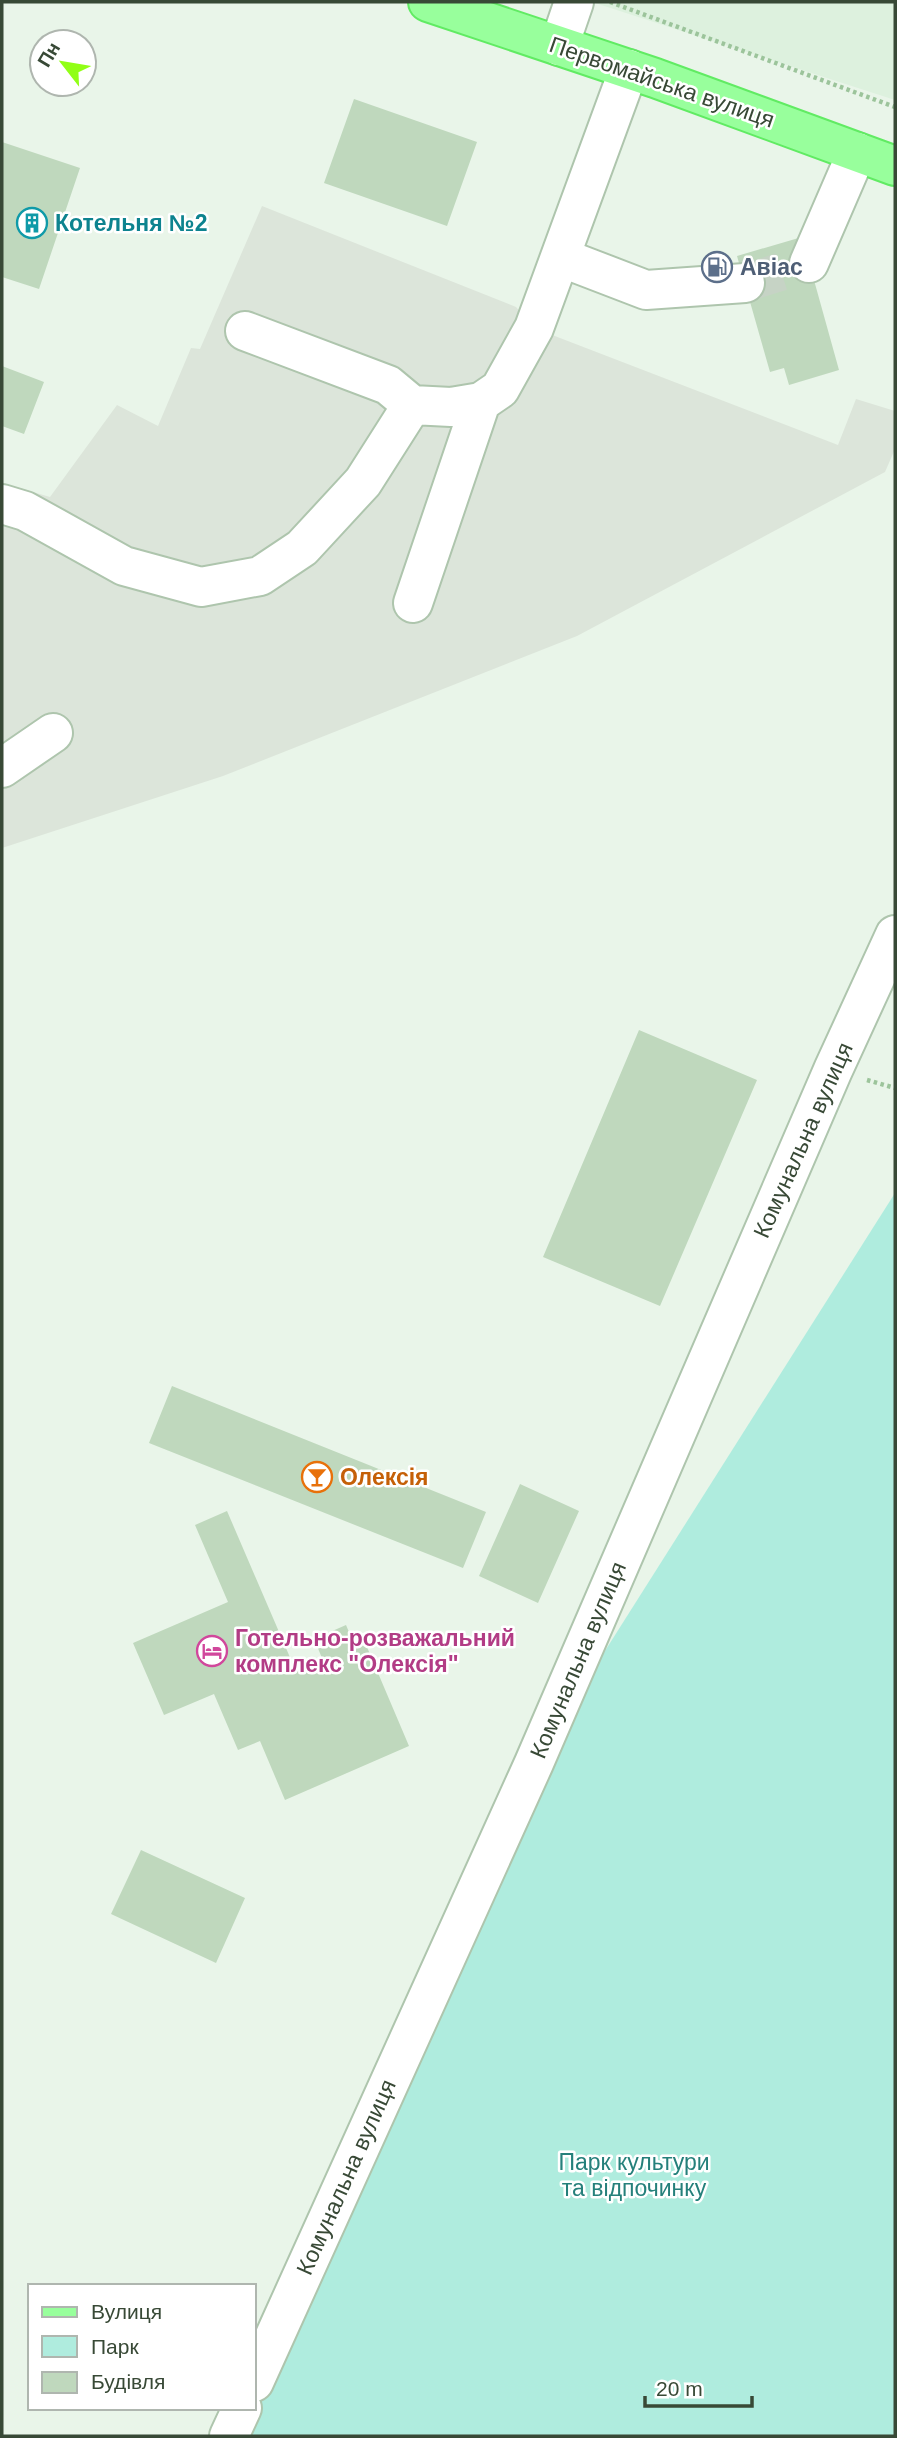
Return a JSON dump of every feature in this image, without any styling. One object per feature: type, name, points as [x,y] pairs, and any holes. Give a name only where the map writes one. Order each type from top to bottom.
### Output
[{"type":"main road","name":"Первомайська вулиця","points":[[428,2],[629,69],[895,166]]},
{"type":"street","points":[[559,46],[574,2]]},
{"type":"street","points":[[245,331],[388,385],[412,405],[451,407],[481,402],[500,389],[534,328],[629,69]]},
{"type":"street","points":[[809,263],[857,152]]},
{"type":"street","points":[[560,257],[646,290],[744,283]]},
{"type":"street","points":[[413,603],[481,402]]},
{"type":"street","points":[[2,504],[25,511],[124,566],[201,587],[260,576],[302,548],[363,482],[412,405]]},
{"type":"street","points":[[2,768],[53,733]]},
{"type":"street","name":"Комунальна вулиця","points":[[256,2378],[534,1763],[821,1096],[895,935]]},
{"type":"street","points":[[229,2436],[241,2410]]},
{"type":"path","points":[[610,2],[895,107]]},
{"type":"shaded area","points":[[592,2],[895,2],[895,100]]},
{"type":"shaded area","points":[[262,206],[516,307],[534,328],[838,445],[856,399],[895,411],[895,449],[885,472],[577,636],[223,776],[2,848],[2,483],[50,497],[117,405],[158,426],[191,348],[200,349]]},
{"type":"green space","name":"Парк культури та відпочинку","points":[[895,1193],[895,2436],[229,2436],[241,2410],[256,2410],[256,2376],[534,1763]]},
{"type":"building","points":[[354,99],[477,142],[447,226],[324,183]]},
{"type":"building","name":"Котельня №2","points":[[2,142],[80,168],[39,289],[2,277]]},
{"type":"building","points":[[802,237],[839,370],[789,385],[784,368],[770,372],[737,256]]},
{"type":"building","points":[[2,366],[44,382],[24,434],[2,426]]},
{"type":"building","points":[[639,1030],[757,1080],[660,1306],[543,1257]]},
{"type":"building","name":"Олексія","points":[[172,1386],[486,1512],[463,1568],[149,1443]]},
{"type":"building","points":[[520,1484],[579,1511],[538,1603],[479,1576]]},
{"type":"building","name":"Готельно-розважальний комплекс \"Олексія\"","points":[[227,1511],[295,1669],[322,1658],[314,1639],[346,1625],[354,1644],[364,1640],[409,1746],[285,1800],[260,1741],[238,1750],[214,1694],[164,1715],[133,1643],[228,1602],[195,1525]]},
{"type":"building","points":[[141,1850],[245,1898],[216,1963],[111,1914]]},
{"type":"tunnel","points":[[745,283],[809,263]]},
{"type":"place","name":"Котельня №2","points":[[32,223]]},
{"type":"place","name":"Авіас","points":[[717,267]]},
{"type":"place","name":"Олексія","points":[[317,1477]]},
{"type":"place","name":"Готельно-розважальний комплекс \"Олексія\"","points":[[212,1651]]}]
